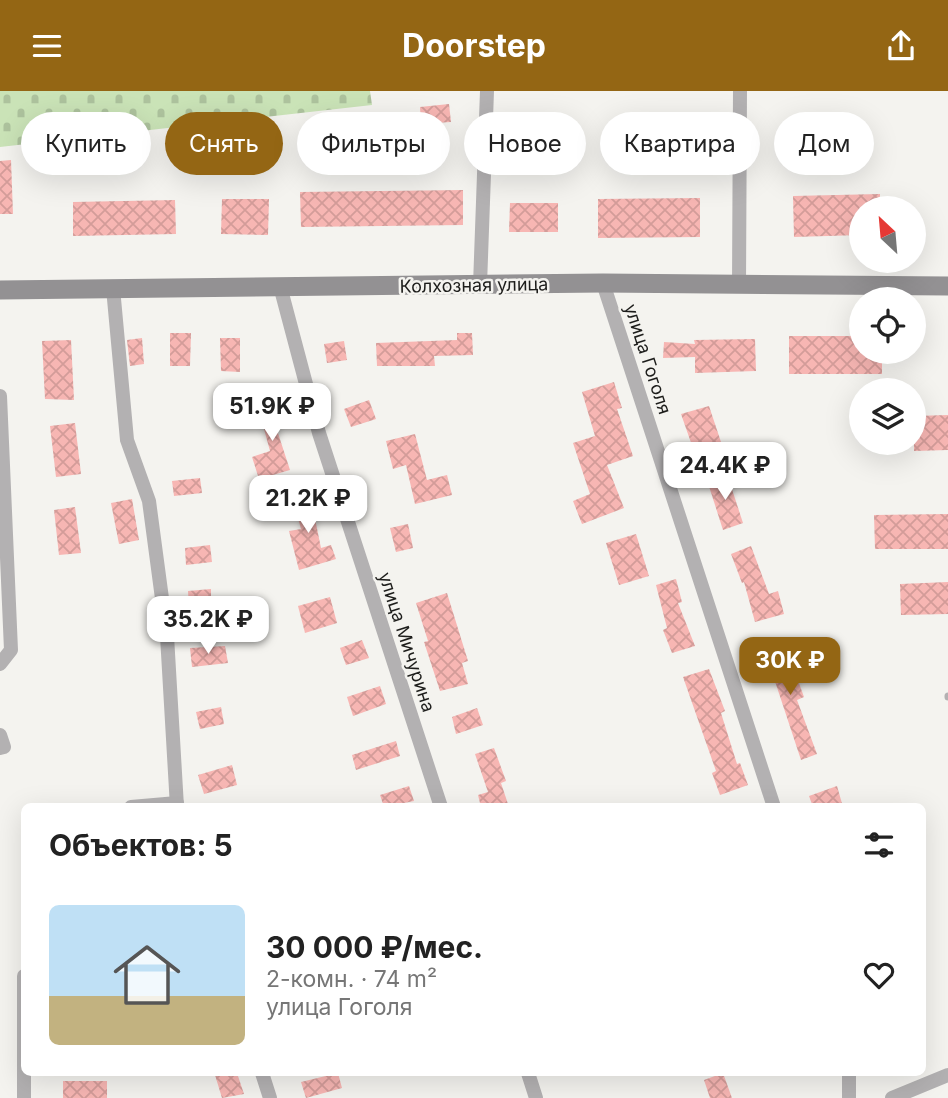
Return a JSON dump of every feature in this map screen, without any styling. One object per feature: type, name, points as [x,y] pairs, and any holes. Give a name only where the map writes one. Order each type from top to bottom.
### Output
[{"type":"main road","name":"Колхозная улица","points":[[0,290],[603,283],[948,286]]},
{"type":"street","points":[[480,285],[487,91]]},
{"type":"street","points":[[739,285],[740,91]]},
{"type":"street","name":"улица Гоголя","points":[[603,283],[773,803]]},
{"type":"street","name":"улица Мичурина","points":[[280,286],[319,433],[440,803]]},
{"type":"street","points":[[113,288],[127,440],[149,501],[167,636],[177,803]]},
{"type":"street","points":[[0,396],[11,650],[0,664]]},
{"type":"street","points":[[0,735],[4,747],[0,748]]},
{"type":"street","points":[[892,1098],[948,1075]]},
{"type":"street","points":[[24,1076],[24,1098]]},
{"type":"street","points":[[263,1076],[270,1098]]},
{"type":"street","points":[[529,1076],[536,1098]]},
{"type":"street","points":[[849,1076],[849,1098]]},
{"type":"green space","points":[[0,91],[370,91],[372,105],[283,115],[283,112],[165,112],[165,128],[151,130],[151,112],[21,112],[21,145],[0,147]]},
{"type":"building","points":[[449,104],[450,112],[420,112],[420,107]]},
{"type":"building","points":[[11,160],[13,214],[0,214],[0,161]]},
{"type":"building","points":[[463,190],[463,225],[301,227],[300,192]]},
{"type":"building","points":[[880,194],[849,196],[849,235],[794,237],[793,196]]},
{"type":"building","points":[[700,198],[700,237],[598,238],[598,199]]},
{"type":"building","points":[[222,199],[269,199],[268,235],[221,234]]},
{"type":"building","points":[[175,200],[176,234],[73,236],[73,202]]},
{"type":"building","points":[[510,203],[558,203],[558,232],[509,232]]},
{"type":"building","points":[[170,333],[191,333],[190,366],[170,366]]},
{"type":"building","points":[[457,333],[472,333],[473,355],[434,356],[435,366],[377,366],[376,343],[457,340]]},
{"type":"building","points":[[789,336],[849,336],[849,364],[882,364],[882,374],[789,374]]},
{"type":"building","points":[[142,338],[144,364],[130,366],[127,340]]},
{"type":"building","points":[[220,338],[240,338],[240,372],[221,371]]},
{"type":"building","points":[[755,339],[756,371],[695,373],[695,357],[663,358],[664,342],[695,344],[694,340]]},
{"type":"building","points":[[71,340],[74,400],[45,399],[42,341]]},
{"type":"building","points":[[344,341],[347,360],[327,363],[324,344]]},
{"type":"building","points":[[614,382],[622,408],[617,409],[633,456],[607,465],[624,508],[582,524],[573,501],[590,494],[573,443],[595,436],[582,392]]},
{"type":"building","points":[[369,400],[376,419],[351,427],[344,409]]},
{"type":"building","points":[[280,401],[287,421],[275,424],[290,470],[259,479],[252,457],[270,451],[258,407]]},
{"type":"building","points":[[709,406],[723,448],[696,457],[681,414]]},
{"type":"building","points":[[948,415],[948,450],[926,451],[926,416]]},
{"type":"building","points":[[75,423],[81,474],[56,477],[50,426]]},
{"type":"building","points":[[415,434],[427,480],[447,475],[452,495],[415,504],[406,465],[393,469],[386,441]]},
{"type":"building","points":[[727,474],[743,523],[723,530],[707,480]]},
{"type":"building","points":[[200,478],[202,493],[174,496],[172,481]]},
{"type":"building","points":[[313,491],[318,508],[313,509],[321,548],[331,545],[336,559],[299,570],[289,531],[301,529],[292,497]]},
{"type":"building","points":[[132,499],[139,540],[119,544],[111,503]]},
{"type":"building","points":[[75,507],[81,553],[59,555],[54,510]]},
{"type":"building","points":[[948,514],[948,549],[875,549],[874,515]]},
{"type":"building","points":[[408,524],[413,548],[396,552],[390,528]]},
{"type":"building","points":[[636,534],[649,576],[619,585],[606,543]]},
{"type":"building","points":[[210,545],[212,562],[186,565],[185,548]]},
{"type":"building","points":[[751,546],[769,594],[778,591],[784,614],[755,622],[744,582],[742,583],[731,554]]},
{"type":"building","points":[[676,579],[682,602],[678,603],[695,646],[672,653],[663,630],[667,628],[656,585]]},
{"type":"building","points":[[948,582],[948,614],[901,615],[900,584]]},
{"type":"building","points":[[211,589],[211,605],[189,606],[188,591]]},
{"type":"building","points":[[447,593],[468,661],[462,663],[468,684],[440,691],[424,642],[428,641],[416,603]]},
{"type":"building","points":[[330,597],[337,623],[305,633],[298,606]]},
{"type":"building","points":[[362,640],[369,658],[346,665],[340,648]]},
{"type":"building","points":[[784,642],[804,697],[797,700],[817,754],[801,760],[764,648]]},
{"type":"building","points":[[225,646],[228,663],[192,667],[190,648]]},
{"type":"building","points":[[709,669],[725,711],[721,713],[737,764],[740,763],[748,785],[720,795],[712,773],[716,771],[683,677]]},
{"type":"building","points":[[380,686],[386,704],[353,716],[347,697]]},
{"type":"building","points":[[221,707],[224,724],[200,729],[196,712]]},
{"type":"building","points":[[477,708],[483,725],[456,734],[452,717]]},
{"type":"building","points":[[396,741],[400,756],[356,770],[352,755]]},
{"type":"building","points":[[494,748],[506,781],[501,783],[508,803],[480,803],[478,795],[488,792],[475,754]]},
{"type":"building","points":[[232,765],[237,785],[204,794],[198,775]]},
{"type":"building","points":[[409,786],[414,801],[383,803],[380,795]]},
{"type":"building","points":[[837,786],[842,803],[812,803],[809,796]]},
{"type":"building","points":[[215,1076],[238,1076],[244,1094],[222,1098]]},
{"type":"building","points":[[339,1076],[342,1088],[306,1098],[301,1082]]},
{"type":"building","points":[[724,1076],[732,1098],[710,1098],[704,1080]]},
{"type":"building","points":[[63,1081],[107,1081],[107,1098],[63,1098]]}]
